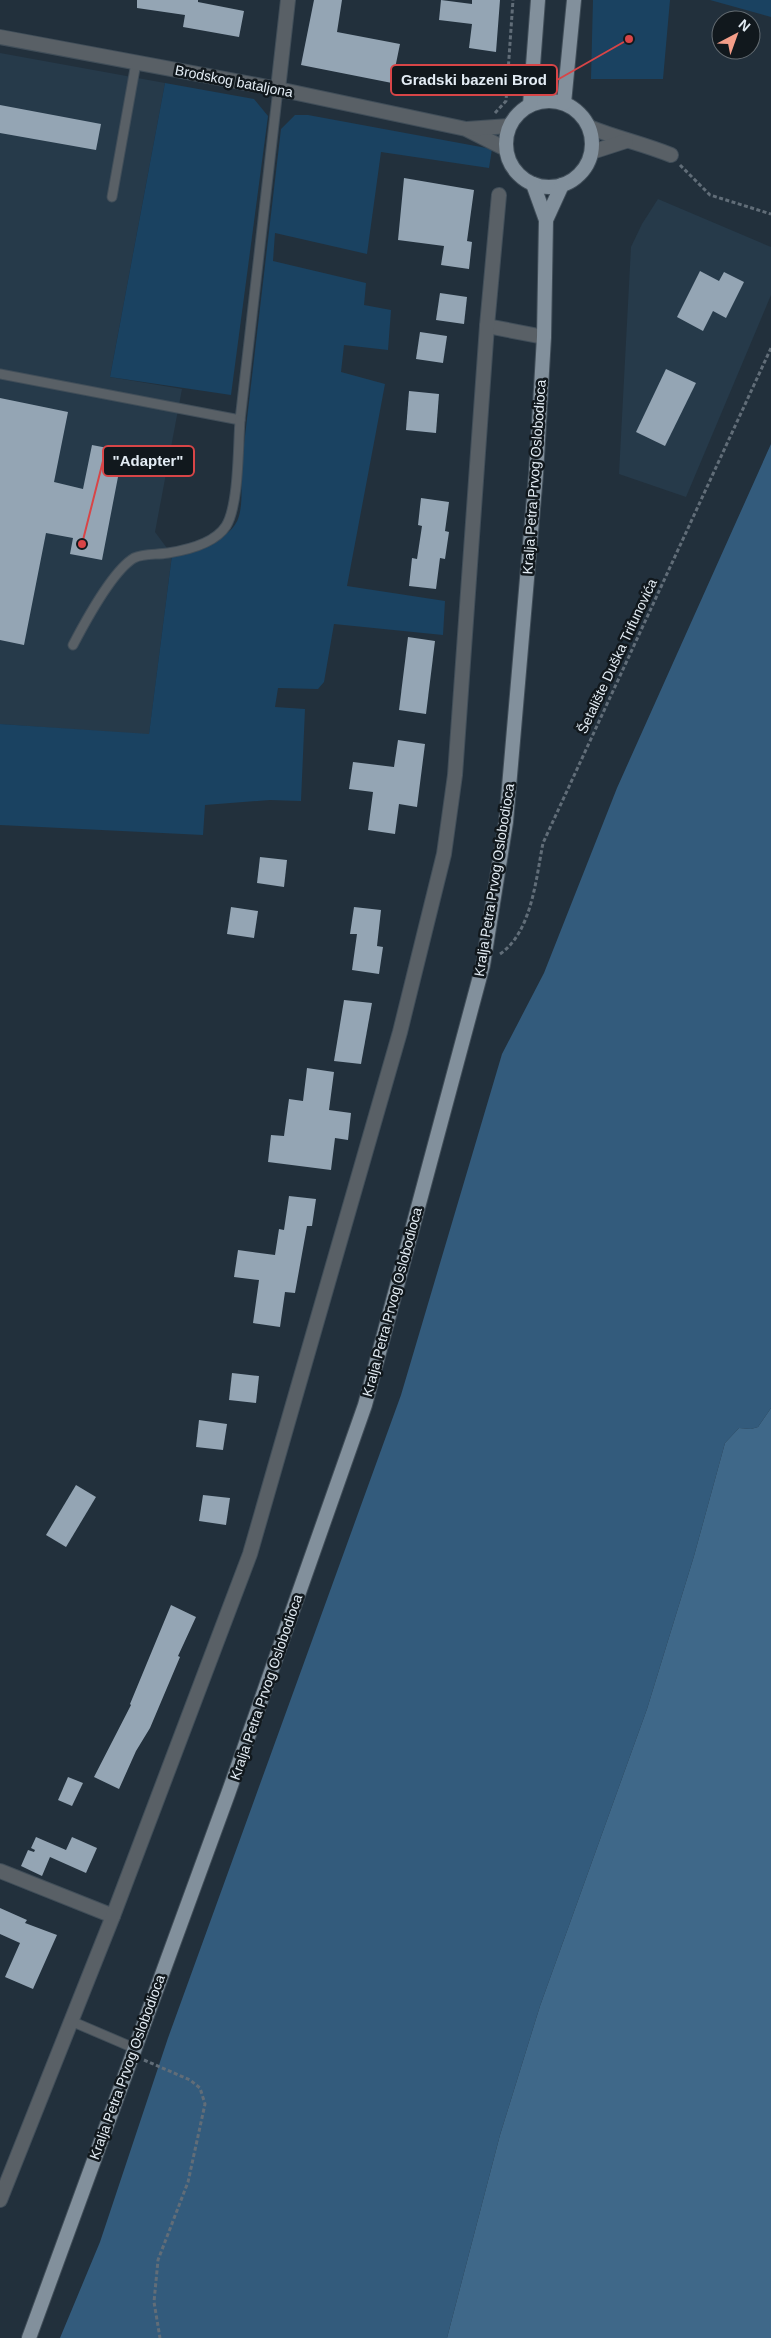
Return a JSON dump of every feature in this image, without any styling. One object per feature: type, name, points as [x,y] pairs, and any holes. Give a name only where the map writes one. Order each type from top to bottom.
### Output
[{"type":"main road","points":[[530,105],[538,0]]},
{"type":"main road","points":[[564,103],[574,0]]},
{"type":"main road","points":[[553,100],[564,103],[579,113],[589,127],[592,139],[592,152],[582,173],[562,186],[548,187],[533,184],[523,179],[514,170],[506,148],[509,126],[520,112],[530,105],[541,101],[553,100]]},
{"type":"main road","name":"Kralja Petra Prvog Oslobodioca","points":[[30,2338],[228,1794],[365,1405],[483,965],[506,822],[536,474],[544,337],[546,220],[533,184]]},
{"type":"main road","name":"Kralja Petra Prvog Oslobodioca","points":[[546,220],[562,186]]},
{"type":"street","points":[[278,89],[288,0]]},
{"type":"street","name":"Brodskog bataljona","points":[[0,37],[278,89],[466,129],[506,148]]},
{"type":"street","name":"Brodskog bataljona","points":[[466,129],[509,126]]},
{"type":"street","points":[[589,127],[671,155]]},
{"type":"street","points":[[592,152],[626,141]]},
{"type":"street","points":[[0,2200],[112,1916],[250,1554],[400,1032],[444,854],[455,775],[487,326],[499,195]]},
{"type":"street","points":[[487,326],[544,337]]},
{"type":"street","points":[[0,1871],[112,1916]]},
{"type":"lane","points":[[112,197],[136,63]]},
{"type":"lane","points":[[73,646],[103,592],[132,560],[140,555],[169,553],[207,542],[227,524],[235,492],[240,420],[278,89]]},
{"type":"lane","points":[[0,374],[240,420]]},
{"type":"lane","points":[[71,2021],[133,2051]]},
{"type":"path","points":[[491,118],[506,101],[513,0]]},
{"type":"path","points":[[671,155],[710,195],[771,214]]},
{"type":"path","name":"Šetalište Duška Trifunovića","points":[[483,965],[509,947],[529,912],[543,843],[771,348]]},
{"type":"path","points":[[133,2051],[190,2080],[200,2088],[205,2104],[188,2182],[158,2260],[154,2302],[160,2338]]},
{"type":"shaded area","points":[[593,0],[670,0],[663,79],[591,79]]},
{"type":"shaded area","points":[[710,0],[771,0],[771,17],[761,14],[761,10],[746,10]]},
{"type":"shaded area","points":[[0,53],[165,83],[110,377],[182,389],[155,532],[172,555],[149,735],[0,724]]},
{"type":"shaded area","points":[[165,83],[254,99],[268,116],[231,395],[110,377]]},
{"type":"shaded area","points":[[295,115],[308,115],[492,149],[489,168],[381,152],[367,254],[275,233],[273,261],[366,283],[364,305],[391,310],[388,350],[344,345],[341,372],[385,384],[347,586],[445,601],[443,635],[334,624],[324,682],[318,689],[278,688],[275,707],[305,709],[301,801],[270,800],[205,805],[203,835],[0,825],[0,724],[149,734],[172,555],[211,543],[220,538],[229,532],[239,516],[241,470],[281,129]]},
{"type":"shaded area","points":[[658,199],[771,247],[771,295],[686,497],[619,474],[631,247],[642,224]]},
{"type":"shaded area","points":[[771,444],[771,1408],[758,1427],[751,1429],[739,1428],[725,1443],[694,1556],[647,1709],[540,2006],[500,2135],[447,2338],[60,2338],[100,2242],[168,2038],[401,1395],[502,1054],[544,973],[617,788]]},
{"type":"shaded area","points":[[771,1408],[771,2338],[447,2338],[500,2135],[540,2006],[647,1709],[694,1556],[725,1443],[739,1428],[751,1429],[758,1427]]},
{"type":"building","points":[[137,0],[198,0],[198,2],[244,11],[239,37],[183,27],[185,15],[137,8]]},
{"type":"building","points":[[314,0],[342,0],[337,32],[400,44],[392,83],[301,65]]},
{"type":"building","points":[[441,0],[472,4],[472,0],[500,0],[496,52],[469,48],[472,24],[439,20]]},
{"type":"building","points":[[0,105],[101,124],[96,150],[0,133]]},
{"type":"building","points":[[404,178],[474,190],[467,241],[472,242],[469,269],[441,265],[444,246],[398,240]]},
{"type":"building","points":[[700,271],[719,281],[724,272],[744,282],[726,318],[713,311],[703,331],[677,317]]},
{"type":"building","points":[[440,293],[467,297],[464,324],[436,320]]},
{"type":"building","points":[[420,332],[447,336],[443,363],[416,359]]},
{"type":"building","points":[[666,369],[696,383],[665,446],[636,432]]},
{"type":"building","points":[[409,391],[439,394],[436,433],[406,430]]},
{"type":"building","points":[[0,398],[68,412],[54,482],[83,489],[92,445],[123,451],[102,560],[70,554],[73,538],[46,533],[24,645],[0,640]]},
{"type":"building","points":[[421,498],[449,502],[445,531],[449,532],[445,559],[440,558],[436,589],[409,586],[412,558],[417,559],[422,526],[418,525]]},
{"type":"building","points":[[408,637],[435,641],[426,714],[399,710]]},
{"type":"building","points":[[398,740],[425,744],[417,807],[399,804],[395,834],[368,830],[373,792],[349,789],[353,762],[394,767]]},
{"type":"building","points":[[260,857],[287,860],[284,887],[257,883]]},
{"type":"building","points":[[231,907],[258,911],[254,938],[227,934]]},
{"type":"building","points":[[354,907],[381,910],[377,946],[383,947],[379,974],[352,970],[357,934],[350,934]]},
{"type":"building","points":[[344,1000],[372,1003],[361,1064],[334,1061]]},
{"type":"building","points":[[307,1068],[334,1072],[329,1110],[351,1113],[348,1140],[335,1138],[331,1170],[268,1162],[271,1135],[284,1136],[289,1099],[303,1101]]},
{"type":"building","points":[[289,1196],[316,1199],[312,1226],[307,1226],[295,1293],[285,1292],[280,1327],[253,1323],[259,1280],[234,1277],[238,1250],[275,1255],[279,1229],[284,1230]]},
{"type":"building","points":[[232,1373],[259,1376],[256,1403],[229,1400]]},
{"type":"building","points":[[199,1420],[227,1424],[223,1450],[196,1447]]},
{"type":"building","points":[[76,1485],[96,1497],[66,1547],[46,1535]]},
{"type":"building","points":[[203,1495],[230,1498],[226,1525],[199,1521]]},
{"type":"building","points":[[171,1605],[196,1617],[178,1656],[180,1657],[150,1728],[136,1751],[119,1789],[94,1777],[131,1705]]},
{"type":"building","points":[[68,1777],[83,1783],[72,1806],[58,1800]]},
{"type":"building","points":[[36,1837],[66,1850],[72,1837],[97,1848],[86,1873],[50,1857],[42,1876],[21,1866],[28,1850],[34,1852],[35,1850],[31,1848]]},
{"type":"building","points":[[0,1908],[27,1920],[25,1923],[57,1935],[33,1989],[5,1977],[20,1943],[0,1934]]},
{"type":"place","name":"Gradski bazeni Brod","points":[[629,39]]},
{"type":"place","name":"\"Adapter\"","points":[[82,544]]}]
